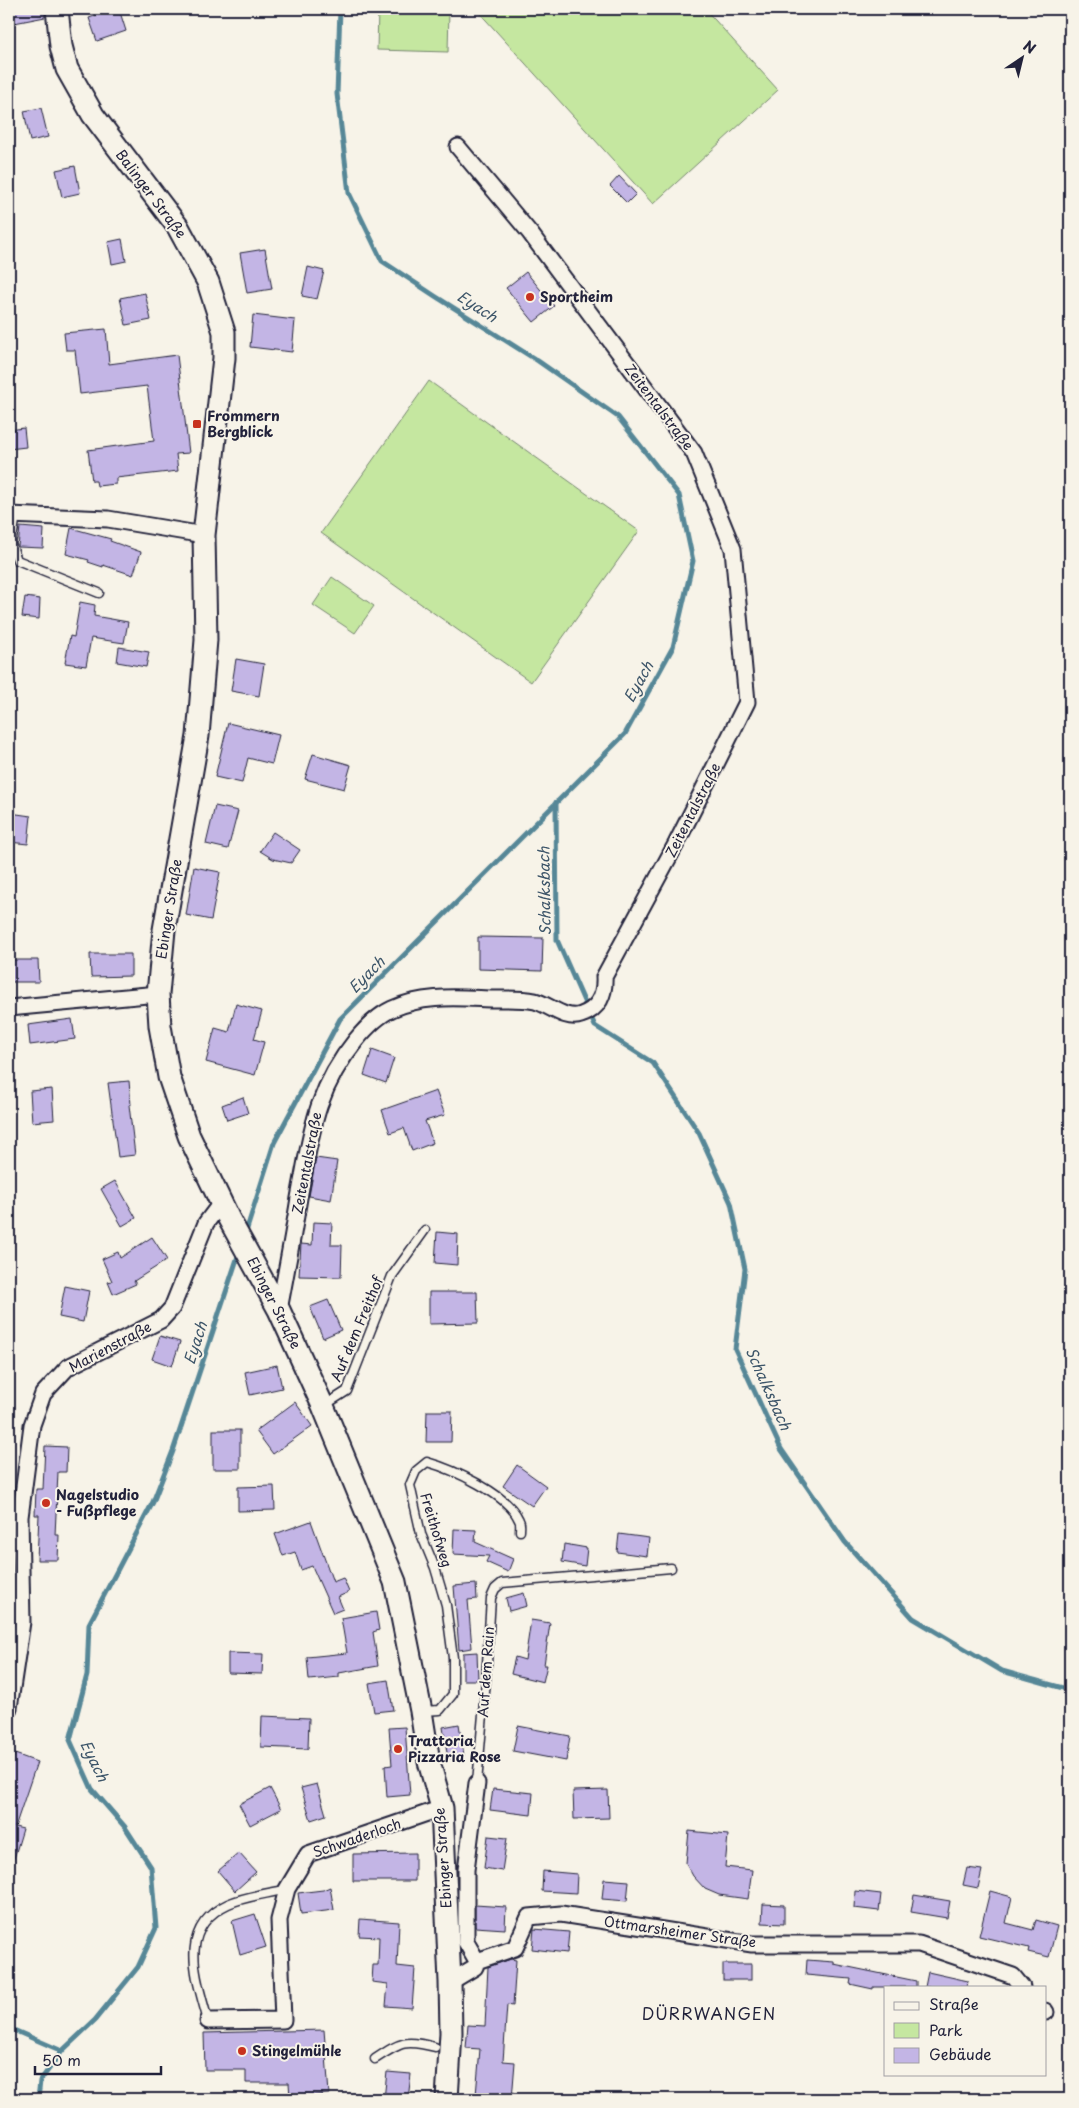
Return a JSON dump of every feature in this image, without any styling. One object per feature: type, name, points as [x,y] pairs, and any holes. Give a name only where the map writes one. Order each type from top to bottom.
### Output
[{"type":"main road","name":"Balinger Straße","points":[[57,9],[61,46],[67,69],[93,115],[116,148],[178,227],[208,282],[224,332],[224,358],[204,535]]},
{"type":"main road","name":"Ebinger Straße","points":[[204,535],[206,640],[198,736],[164,930],[158,994],[164,1054],[176,1102],[189,1136],[225,1211],[279,1310],[323,1406],[395,1582],[421,1711],[429,1762],[442,1808],[451,2033],[447,2099]]},
{"type":"street","name":"Zeitentalstraße","points":[[279,1310],[315,1116],[333,1072],[347,1052],[368,1026],[378,1017],[401,1005],[418,1001],[450,998],[535,1001],[570,1016],[580,1016],[598,1004],[605,991],[604,977],[676,844],[747,702],[733,549],[694,453],[530,233],[458,147]]},
{"type":"street","points":[[12,515],[108,519],[204,535]]},
{"type":"street","points":[[9,1008],[158,994]]},
{"type":"street","name":"Marienstraße","points":[[9,1708],[22,1622],[20,1517],[32,1425],[42,1394],[68,1367],[161,1320],[172,1308],[206,1223],[225,1211]]},
{"type":"street","name":"Auf dem Rain","points":[[477,1783],[466,1870],[466,1942],[477,1961]]},
{"type":"street","name":"Schwaderloch","points":[[208,2021],[283,2020],[279,1920],[287,1889],[308,1854],[442,1808]]},
{"type":"street","name":"Ottmarsheimer Straße","points":[[450,1982],[475,1967],[477,1961],[515,1948],[529,1916],[561,1914],[752,1944],[919,1944],[1013,1976],[1021,1986]]},
{"type":"lane","points":[[12,515],[11,544],[17,560],[98,593]]},
{"type":"lane","name":"Auf dem Freithof","points":[[323,1406],[347,1390],[392,1276],[425,1230]]},
{"type":"lane","name":"Freithofweg","points":[[421,1711],[440,1710],[453,1694],[453,1658],[446,1605],[435,1568],[421,1534],[410,1485],[416,1471],[427,1462],[463,1474],[513,1510],[520,1521],[520,1531]]},
{"type":"lane","name":"Auf dem Rain","points":[[477,1783],[491,1598],[495,1589],[502,1583],[671,1568]]},
{"type":"lane","points":[[208,2021],[194,1968],[197,1934],[206,1918],[228,1904],[287,1889]]},
{"type":"lane","points":[[435,2047],[451,2033]]},
{"type":"lane","points":[[375,2059],[397,2044],[415,2042],[435,2047],[449,2070]]},
{"type":"green space","points":[[378,9],[449,9],[448,52],[377,50]]},
{"type":"green space","points":[[476,9],[705,9],[778,90],[653,204]]},
{"type":"green space","points":[[429,381],[639,531],[531,682],[321,533]]},
{"type":"green space","points":[[332,577],[374,606],[355,633],[313,605]]},
{"type":"building","points":[[9,9],[45,9],[45,17],[9,24]]},
{"type":"building","points":[[119,9],[126,31],[97,41],[89,18]]},
{"type":"building","points":[[41,108],[48,137],[30,141],[24,111]]},
{"type":"building","points":[[75,166],[80,193],[62,197],[56,170]]},
{"type":"building","points":[[619,176],[636,194],[627,203],[610,186]]},
{"type":"building","points":[[122,239],[126,261],[112,264],[108,242]]},
{"type":"building","points":[[265,249],[272,289],[247,293],[240,253]]},
{"type":"building","points":[[308,267],[324,271],[317,299],[302,296]]},
{"type":"building","name":"Sportheim","points":[[526,272],[554,306],[534,322],[506,288]]},
{"type":"building","points":[[145,293],[151,320],[126,325],[120,298]]},
{"type":"building","points":[[253,315],[295,320],[292,352],[250,347]]},
{"type":"building","points":[[106,329],[109,364],[177,355],[189,453],[176,454],[178,471],[116,478],[116,484],[97,486],[96,481],[92,481],[88,450],[154,441],[147,386],[80,394],[75,350],[66,350],[64,333]]},
{"type":"building","points":[[24,428],[26,447],[9,449],[9,430]]},
{"type":"building","points":[[20,527],[44,529],[43,548],[18,547]]},
{"type":"building","points":[[71,528],[111,539],[110,541],[141,552],[133,575],[66,554]]},
{"type":"building","points":[[25,597],[40,599],[39,619],[22,617]]},
{"type":"building","points":[[80,602],[95,605],[94,616],[128,622],[124,643],[91,638],[86,666],[65,663],[70,636],[74,637]]},
{"type":"building","points":[[119,647],[149,652],[146,667],[117,662]]},
{"type":"building","points":[[236,659],[264,664],[259,696],[231,691]]},
{"type":"building","points":[[228,723],[279,735],[272,764],[248,758],[242,783],[215,777]]},
{"type":"building","points":[[313,754],[351,765],[344,789],[305,779]]},
{"type":"building","points":[[215,806],[238,811],[228,849],[206,844]]},
{"type":"building","points":[[10,813],[31,816],[28,844],[9,842]]},
{"type":"building","points":[[273,832],[300,850],[291,863],[273,859],[260,851]]},
{"type":"building","points":[[194,867],[220,872],[211,920],[186,915]]},
{"type":"building","points":[[478,937],[543,938],[542,971],[478,969]]},
{"type":"building","points":[[90,954],[131,954],[131,976],[91,977]]},
{"type":"building","points":[[12,960],[38,960],[39,982],[12,982]]},
{"type":"building","points":[[236,1004],[262,1011],[254,1039],[264,1042],[255,1075],[206,1062],[215,1028],[229,1032]]},
{"type":"building","points":[[72,1019],[75,1039],[30,1045],[28,1025]]},
{"type":"building","points":[[372,1050],[394,1058],[386,1083],[364,1075]]},
{"type":"building","points":[[129,1081],[131,1105],[129,1105],[135,1155],[118,1157],[108,1083]]},
{"type":"building","points":[[52,1089],[54,1120],[32,1122],[30,1091]]},
{"type":"building","points":[[436,1091],[445,1115],[425,1121],[433,1143],[412,1151],[404,1128],[390,1133],[382,1110]]},
{"type":"building","points":[[243,1097],[248,1113],[227,1120],[222,1105]]},
{"type":"building","points":[[316,1158],[337,1161],[331,1200],[309,1196]]},
{"type":"building","points":[[115,1181],[136,1218],[122,1226],[101,1189]]},
{"type":"building","points":[[313,1222],[332,1223],[331,1245],[342,1245],[341,1277],[299,1276],[301,1244],[312,1245]]},
{"type":"building","points":[[437,1232],[458,1234],[457,1265],[435,1263]]},
{"type":"building","points":[[152,1237],[167,1260],[134,1281],[136,1284],[113,1294],[108,1282],[112,1281],[102,1259],[118,1252],[120,1258]]},
{"type":"building","points":[[65,1286],[89,1291],[83,1322],[59,1317]]},
{"type":"building","points":[[429,1292],[477,1292],[478,1323],[429,1324]]},
{"type":"building","points":[[328,1300],[341,1330],[323,1338],[310,1307]]},
{"type":"building","points":[[160,1336],[180,1342],[172,1366],[152,1359]]},
{"type":"building","points":[[277,1365],[282,1388],[250,1395],[245,1372]]},
{"type":"building","points":[[295,1402],[312,1426],[273,1454],[256,1431]]},
{"type":"building","points":[[427,1411],[452,1411],[451,1442],[426,1442]]},
{"type":"building","points":[[213,1430],[240,1430],[240,1469],[213,1469]]},
{"type":"building","points":[[45,1446],[67,1447],[66,1472],[58,1472],[55,1535],[59,1535],[58,1560],[37,1560],[39,1515],[35,1515],[36,1489],[43,1489]]},
{"type":"building","points":[[517,1465],[546,1486],[532,1506],[503,1486]]},
{"type":"building","points":[[274,1486],[275,1510],[238,1511],[238,1487]]},
{"type":"building","points":[[311,1521],[333,1582],[343,1578],[349,1592],[338,1597],[343,1609],[333,1613],[312,1566],[301,1570],[295,1552],[283,1556],[275,1534]]},
{"type":"building","points":[[454,1529],[476,1530],[475,1542],[513,1559],[508,1572],[486,1562],[489,1556],[453,1554]]},
{"type":"building","points":[[619,1534],[649,1538],[647,1556],[617,1552]]},
{"type":"building","points":[[564,1544],[587,1548],[585,1566],[562,1562]]},
{"type":"building","points":[[476,1584],[477,1599],[468,1600],[472,1648],[459,1650],[454,1586]]},
{"type":"building","points":[[524,1593],[527,1606],[509,1611],[506,1598]]},
{"type":"building","points":[[376,1612],[379,1630],[373,1632],[378,1666],[339,1673],[339,1677],[309,1680],[307,1657],[347,1653],[341,1618]]},
{"type":"building","points":[[531,1620],[550,1623],[544,1665],[547,1665],[543,1682],[511,1674],[515,1657],[525,1660]]},
{"type":"building","points":[[477,1652],[478,1680],[463,1680],[463,1653]]},
{"type":"building","points":[[228,1653],[263,1654],[262,1674],[228,1673]]},
{"type":"building","points":[[388,1680],[393,1710],[374,1712],[369,1683]]},
{"type":"building","points":[[262,1716],[309,1718],[308,1749],[261,1747]]},
{"type":"building","points":[[459,1724],[464,1756],[448,1759],[443,1727]]},
{"type":"building","points":[[518,1726],[570,1736],[566,1761],[513,1751]]},
{"type":"building","points":[[405,1727],[410,1795],[387,1797],[385,1766],[392,1765],[389,1728]]},
{"type":"building","points":[[15,1754],[37,1762],[15,1827],[23,1829],[12,1865],[9,1864],[9,1772]]},
{"type":"building","points":[[317,1784],[326,1815],[311,1820],[301,1788]]},
{"type":"building","points":[[270,1788],[281,1809],[250,1825],[239,1804]]},
{"type":"building","points":[[493,1789],[533,1793],[531,1815],[490,1810]]},
{"type":"building","points":[[608,1790],[609,1818],[574,1819],[573,1791]]},
{"type":"building","points":[[689,1831],[728,1835],[725,1867],[752,1870],[748,1899],[719,1895],[705,1889],[693,1876],[686,1863]]},
{"type":"building","points":[[488,1836],[507,1838],[502,1871],[484,1868]]},
{"type":"building","points":[[239,1853],[256,1872],[235,1891],[218,1871]]},
{"type":"building","points":[[415,1853],[415,1881],[353,1881],[353,1854]]},
{"type":"building","points":[[967,1868],[982,1870],[978,1888],[963,1885]]},
{"type":"building","points":[[543,1871],[577,1874],[576,1893],[542,1891]]},
{"type":"building","points":[[604,1879],[629,1881],[627,1901],[602,1899]]},
{"type":"building","points":[[330,1887],[334,1910],[301,1914],[298,1893],[323,1890]]},
{"type":"building","points":[[855,1891],[881,1894],[879,1911],[854,1908]]},
{"type":"building","points":[[990,1891],[1012,1897],[1006,1923],[1033,1930],[1036,1920],[1057,1926],[1049,1957],[1028,1952],[1029,1948],[979,1936]]},
{"type":"building","points":[[914,1895],[950,1901],[947,1918],[911,1912]]},
{"type":"building","points":[[763,1904],[784,1905],[784,1924],[762,1923]]},
{"type":"building","points":[[475,1905],[506,1907],[505,1929],[475,1927]]},
{"type":"building","points":[[255,1914],[266,1947],[240,1955],[232,1921]]},
{"type":"building","points":[[360,1919],[399,1922],[397,1966],[415,1968],[412,2008],[386,2006],[388,1984],[372,1982],[373,1965],[378,1965],[379,1937],[359,1936]]},
{"type":"building","points":[[534,1929],[569,1932],[567,1953],[532,1949]]},
{"type":"building","points":[[511,1959],[516,1960],[513,2006],[507,2005],[503,2061],[515,2062],[512,2099],[476,2095],[480,2049],[466,2048],[468,2025],[485,2026],[488,1967]]},
{"type":"building","points":[[807,1960],[834,1962],[834,1964],[916,1981],[916,1986],[884,1986],[873,1987],[873,1989],[850,1984],[851,1979],[806,1975]]},
{"type":"building","points":[[723,1964],[751,1964],[751,1980],[723,1980]]},
{"type":"building","points":[[928,1972],[968,1981],[967,1986],[925,1986]]},
{"type":"building","points":[[324,2030],[329,2094],[290,2097],[289,2083],[246,2083],[246,2070],[205,2070],[204,2033]]},
{"type":"building","points":[[387,2072],[411,2074],[408,2099],[384,2099]]},
{"type":"waterway","name":"Eyach","points":[[245,1235],[274,1143],[340,1019],[625,734],[673,647],[693,561],[679,495],[618,417],[538,361],[382,261],[349,193],[337,94],[340,9]]},
{"type":"waterway","name":"Schalksbach","points":[[556,802],[557,940],[595,1026],[653,1063],[699,1133],[731,1203],[745,1269],[735,1349],[781,1449],[845,1542],[913,1618],[1002,1671],[1070,1690]]},
{"type":"waterway","name":"Eyach","points":[[38,2099],[40,2081],[62,2051],[95,2020],[138,1967],[156,1928],[151,1867],[125,1827],[92,1789],[70,1740],[87,1675],[89,1624],[153,1502],[173,1451],[240,1250]]},
{"type":"waterway","points":[[9,2028],[62,2051]]},
{"type":"place","name":"Sportheim","points":[[530,297]]},
{"type":"place","name":"Frommern Bergblick","points":[[197,424]]},
{"type":"place","name":"Nagelstudio - Fußpflege","points":[[46,1503]]},
{"type":"place","name":"Trattoria Pizzaria Rose","points":[[398,1749]]},
{"type":"place","name":"Stingelmühle","points":[[242,2051]]},
{"type":"district","name":"DÜRRWANGEN","points":[[709,2014]]}]
